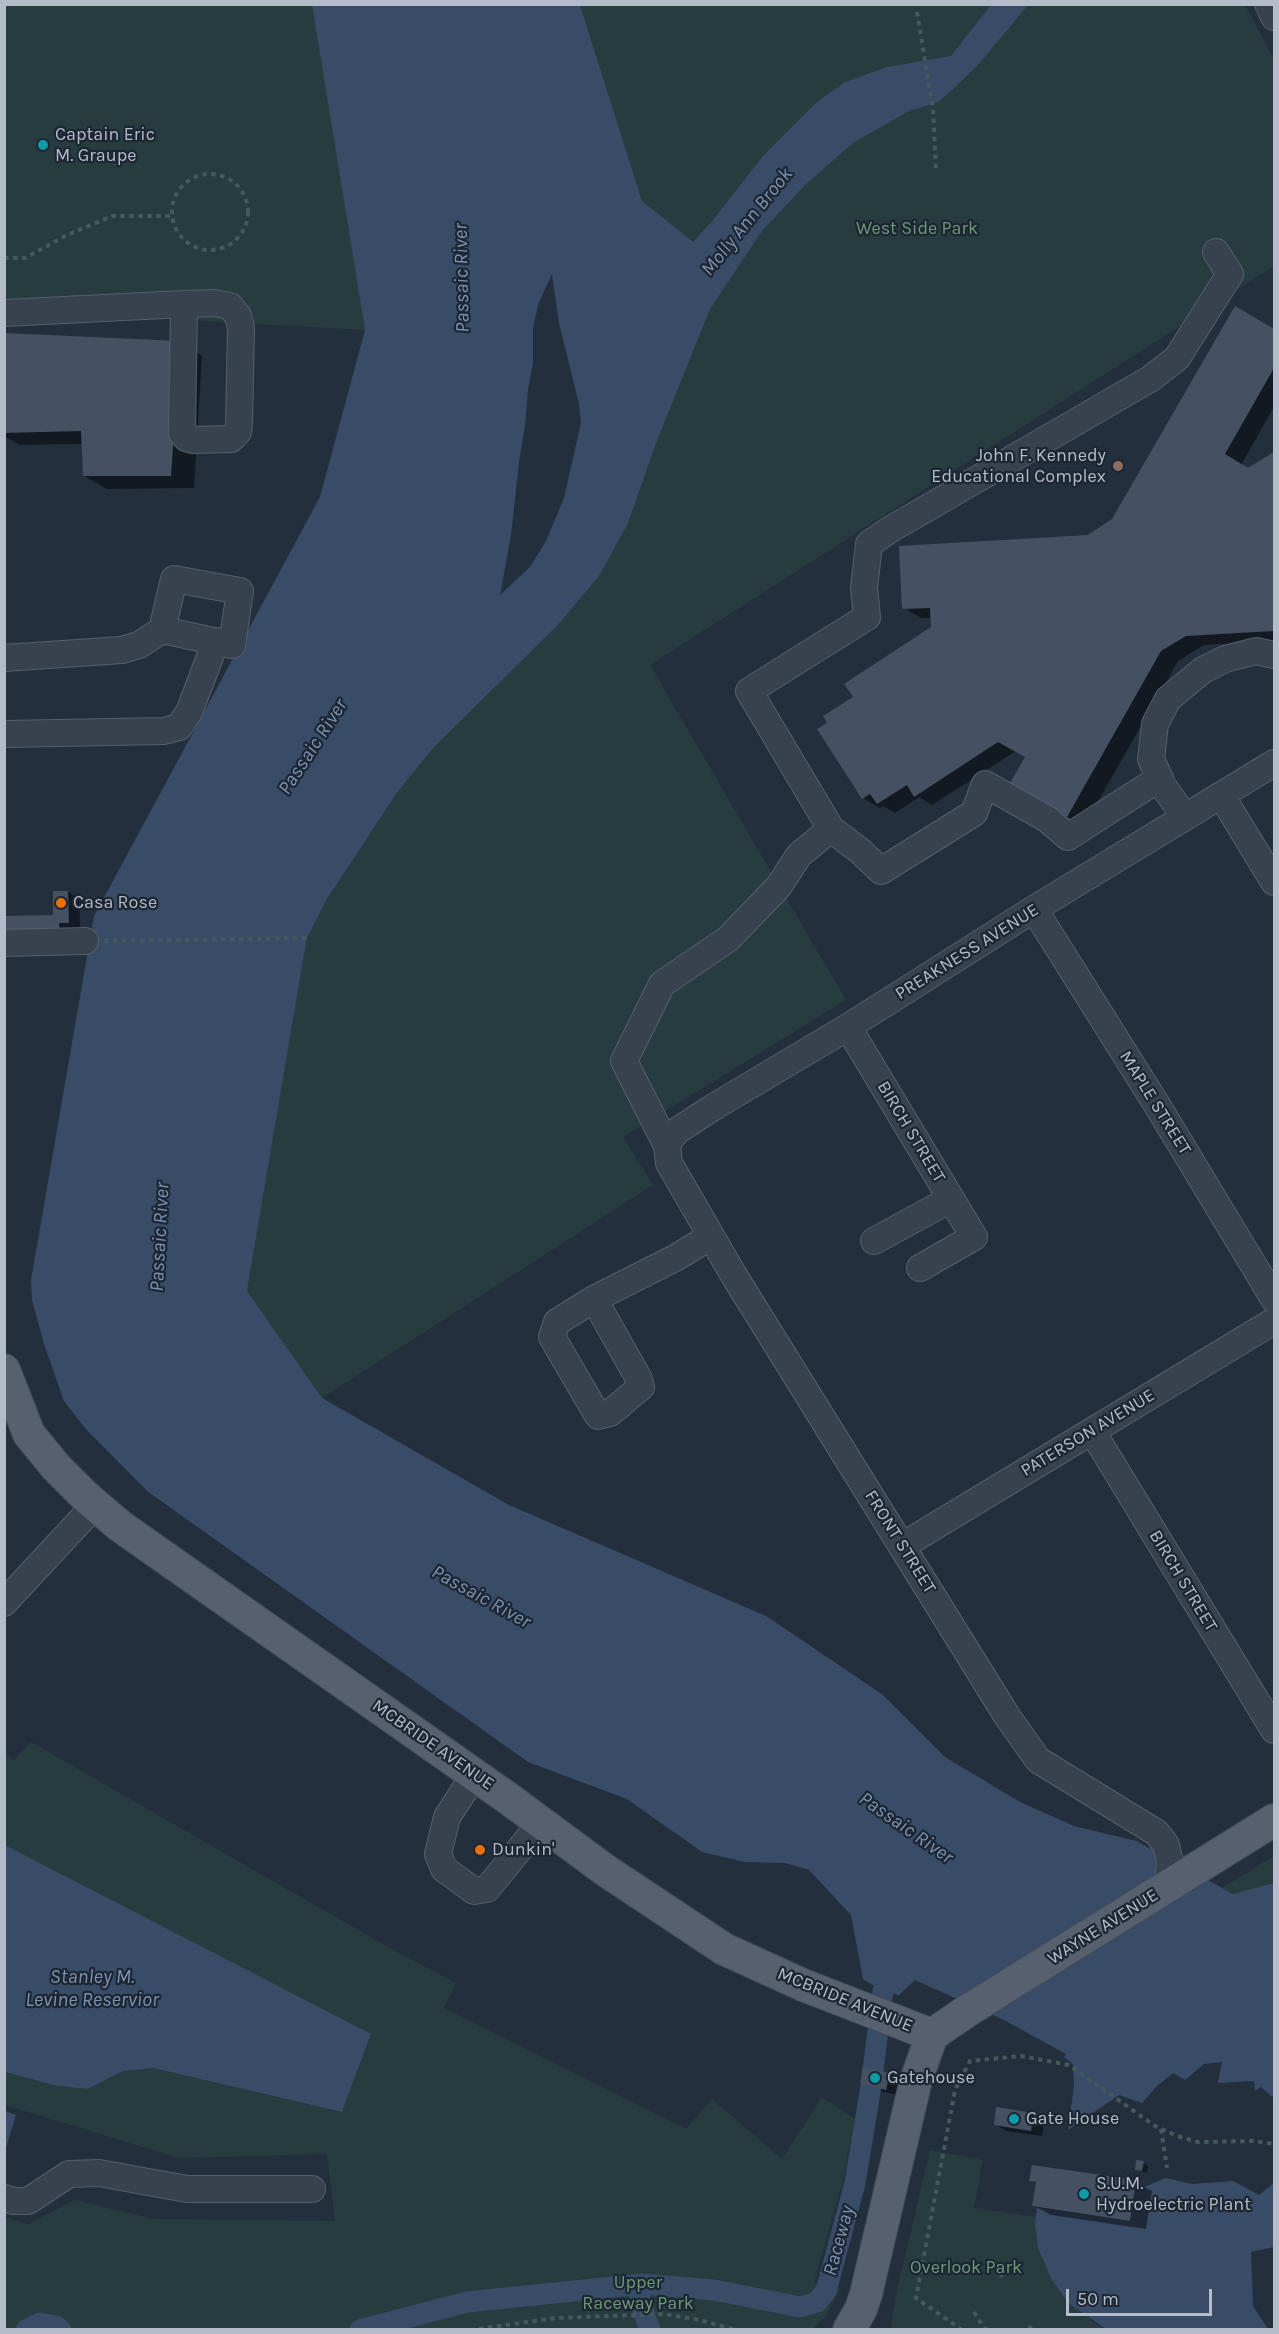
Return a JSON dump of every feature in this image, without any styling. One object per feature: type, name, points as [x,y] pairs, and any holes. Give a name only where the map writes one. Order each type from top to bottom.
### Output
[{"type":"main road","name":"MCBRIDE AVENUE","points":[[7,1387],[29,1434],[56,1467],[120,1526],[475,1774],[605,1870],[724,1949],[803,1985],[932,2035]]},
{"type":"main road","name":"WAYNE AVENUE","points":[[932,2035],[1275,1820]]},
{"type":"main road","points":[[849,2330],[861,2309],[866,2294],[916,2080],[932,2035]]},
{"type":"street","points":[[1268,4],[1275,17]]},
{"type":"street","points":[[1160,778],[1068,837],[1047,819],[985,784],[974,813],[881,871],[859,849],[831,829],[749,691],[867,617],[864,588],[868,544],[1150,379],[1177,358],[1230,274],[1216,252]]},
{"type":"street","points":[[4,312],[184,304],[214,303],[230,306],[238,316],[241,328],[239,425],[238,432],[231,439],[193,440],[186,438],[182,433],[184,304]]},
{"type":"street","points":[[4,658],[122,650],[139,645],[162,630],[174,579],[240,591],[232,645],[162,630]]},
{"type":"street","points":[[4,734],[164,731],[178,727],[189,712],[216,641]]},
{"type":"street","points":[[1185,817],[1160,778],[1151,759],[1155,724],[1168,699],[1196,676],[1225,659],[1256,651],[1275,655]]},
{"type":"street","name":"PREAKNESS AVENUE","points":[[667,1146],[677,1131],[848,1027],[1034,909],[1275,764]]},
{"type":"street","points":[[1221,795],[1275,882]]},
{"type":"street","name":"FRONT STREET","points":[[831,829],[799,855],[780,886],[728,939],[662,984],[624,1061],[667,1146],[669,1163],[711,1236],[1006,1716],[1038,1760],[1157,1833],[1166,1845],[1170,1862],[1168,1878],[1162,1891]]},
{"type":"street","name":"MAPLE STREET","points":[[1034,909],[1275,1299]]},
{"type":"street","points":[[4,943],[85,941]]},
{"type":"street","name":"BIRCH STREET","points":[[848,1027],[974,1237],[921,1268]]},
{"type":"street","points":[[874,1240],[951,1198]]},
{"type":"street","points":[[594,1299],[677,1257],[711,1236]]},
{"type":"street","name":"PATERSON AVENUE","points":[[902,1546],[1275,1321]]},
{"type":"street","name":"BIRCH STREET","points":[[1092,1431],[1275,1730]]},
{"type":"street","points":[[4,1603],[95,1505]]},
{"type":"street","points":[[475,1774],[447,1817],[438,1854],[444,1869],[474,1891],[487,1889],[541,1823]]},
{"type":"street","points":[[4,2198],[28,2201],[69,2174],[99,2173],[187,2189],[312,2189]]},
{"type":"path","points":[[917,12],[933,109],[936,171]]},
{"type":"path","points":[[205,174],[218,174],[234,182],[243,192],[249,211],[247,224],[238,239],[227,247],[214,250],[200,249],[190,244],[180,235],[172,216],[173,202],[179,190],[188,181],[205,174]]},
{"type":"path","points":[[4,258],[25,258],[112,216],[172,216]]},
{"type":"path","points":[[85,941],[307,938]]},
{"type":"path","points":[[962,2330],[916,2298],[956,2090],[970,2061],[1021,2056],[1070,2065],[1161,2128],[1198,2142],[1253,2141],[1275,2144]]},
{"type":"path","points":[[1161,2128],[1167,2168]]},
{"type":"path","points":[[999,2276],[1009,2273]]},
{"type":"path","points":[[974,2312],[984,2328],[989,2330]]},
{"type":"path","points":[[470,2330],[556,2318],[663,2314],[695,2319],[736,2330]]},
{"type":"path","points":[[1029,2330],[1032,2324]]},
{"type":"green space","points":[[4,5],[312,5],[365,330],[5,310]]},
{"type":"green space","name":"West Side Park","points":[[580,5],[1245,5],[1274,60],[1274,266],[650,665],[846,1000],[623,1137],[653,1185],[322,1398],[247,1292],[307,938],[326,902],[396,794],[435,746],[557,626],[642,201]]},
{"type":"green space","name":"Upper Raceway Park","points":[[31,1742],[388,1947],[456,1983],[444,2008],[686,2129],[712,2099],[782,2159],[822,2097],[855,2119],[842,2184],[814,2283],[840,2289],[825,2317],[812,2330],[5,2329],[5,2217],[29,2224],[74,2200],[154,2219],[335,2221],[327,2154],[179,2158],[5,2105],[5,2072],[57,2086],[88,2089],[123,2071],[152,2068],[342,2112],[371,2035],[5,1845],[4,1753],[14,1760]]},
{"type":"green space","points":[[1274,1856],[1274,1883],[1233,1894],[1222,1888]]},
{"type":"green space","name":"Overlook Park","points":[[930,2150],[983,2160],[974,2208],[1036,2217],[1035,2223],[1092,2322],[1106,2329],[890,2330]]},
{"type":"water","points":[[312,5],[580,5],[642,201],[693,242],[763,156],[817,102],[845,82],[887,67],[951,56],[991,5],[1028,5],[978,65],[938,102],[909,111],[853,143],[805,185],[762,231],[710,309],[656,443],[628,523],[599,576],[557,626],[435,746],[396,794],[326,901],[307,938],[247,1291],[322,1398],[509,1505],[766,1616],[883,1695],[945,1757],[1020,1802],[1074,1826],[1136,1841],[1233,1894],[1274,1883],[1274,2097],[1261,2087],[1255,2091],[1254,2081],[1218,2083],[1222,2062],[1204,2064],[1185,2080],[1173,2073],[1158,2085],[1142,2103],[1119,2095],[1068,2130],[1074,2086],[1073,2064],[1064,2057],[1066,2054],[1004,2020],[915,1980],[899,1995],[883,1991],[863,1979],[851,1915],[809,1870],[785,1863],[745,1862],[702,1852],[627,1799],[528,1762],[147,1491],[85,1428],[64,1401],[44,1344],[32,1300],[31,1280],[94,916],[320,497],[365,330]],"holes":[[[552,274],[559,323],[579,404],[581,423],[564,498],[546,541],[530,567],[500,595],[511,535],[533,363],[533,327],[539,302]]]},
{"type":"water","name":"Stanley M. Levine Reservior","points":[[5,1845],[371,2034],[342,2112],[153,2068],[123,2071],[88,2089],[57,2086],[5,2072]]},
{"type":"water","points":[[4,2111],[16,2115],[5,2151]]},
{"type":"water","points":[[1166,2178],[1192,2184],[1233,2181],[1259,2195],[1274,2183],[1274,2247],[1251,2252],[1253,2306],[1268,2329],[1106,2329],[1068,2303],[1052,2280],[1038,2248],[1035,2223],[1037,2207],[1129,2221],[1136,2180],[1144,2187]]},
{"type":"building","points":[[1235,306],[1274,329],[1274,368],[1225,454],[1248,468],[1274,452],[1274,631],[1186,636],[1161,651],[1067,817],[1009,785],[1025,757],[998,742],[914,797],[907,785],[877,804],[870,794],[862,799],[817,729],[827,723],[823,716],[853,697],[844,684],[931,627],[930,608],[902,609],[899,546],[1088,535],[1112,519]]},
{"type":"building","points":[[4,333],[180,341],[171,476],[83,476],[81,431],[4,433]]},
{"type":"building","name":"Casa Rose","points":[[53,891],[68,891],[69,923],[59,923],[60,935],[4,936],[4,916],[53,915]]},
{"type":"building","name":"Gatehouse","points":[[863,2067],[890,2073],[886,2090],[860,2083]]},
{"type":"building","name":"Gate House","points":[[996,2107],[1034,2113],[1031,2131],[994,2125]]},
{"type":"building","points":[[1136,2160],[1144,2161],[1142,2171],[1135,2170]]},
{"type":"building","name":"S.U.M. Hydroelectric Plant","points":[[1032,2165],[1136,2180],[1130,2221],[1032,2206],[1036,2182],[1029,2181]]},
{"type":"waterway","name":"Raceway","points":[[360,2330],[467,2302],[642,2284],[714,2290],[800,2307],[817,2302],[826,2291],[855,2183],[871,2086],[883,1991]]},
{"type":"waterway","name":"Raceway","points":[[642,2284],[639,2299],[650,2330]]},
{"type":"waterway","points":[[26,2330],[40,2323],[56,2326],[61,2330]]},
{"type":"place","name":"Captain Eric M. Graupe","points":[[43,145]]},
{"type":"place","name":"John F. Kennedy Educational Complex","points":[[1118,466]]},
{"type":"place","name":"Casa Rose","points":[[61,903]]},
{"type":"place","name":"Dunkin'","points":[[480,1850]]},
{"type":"place","name":"Gatehouse","points":[[875,2078]]},
{"type":"place","name":"Gate House","points":[[1014,2119]]},
{"type":"place","name":"S.U.M. Hydroelectric Plant","points":[[1084,2194]]},
{"type":"water label","name":"Molly Ann Brook","points":[[747,222]]},
{"type":"water label","name":"Passaic River","points":[[462,278]]},
{"type":"water label","name":"Passaic River","points":[[313,747]]},
{"type":"water label","name":"Passaic River","points":[[160,1237]]},
{"type":"water label","name":"Passaic River","points":[[481,1597]]},
{"type":"water label","name":"Passaic River","points":[[906,1828]]}]
